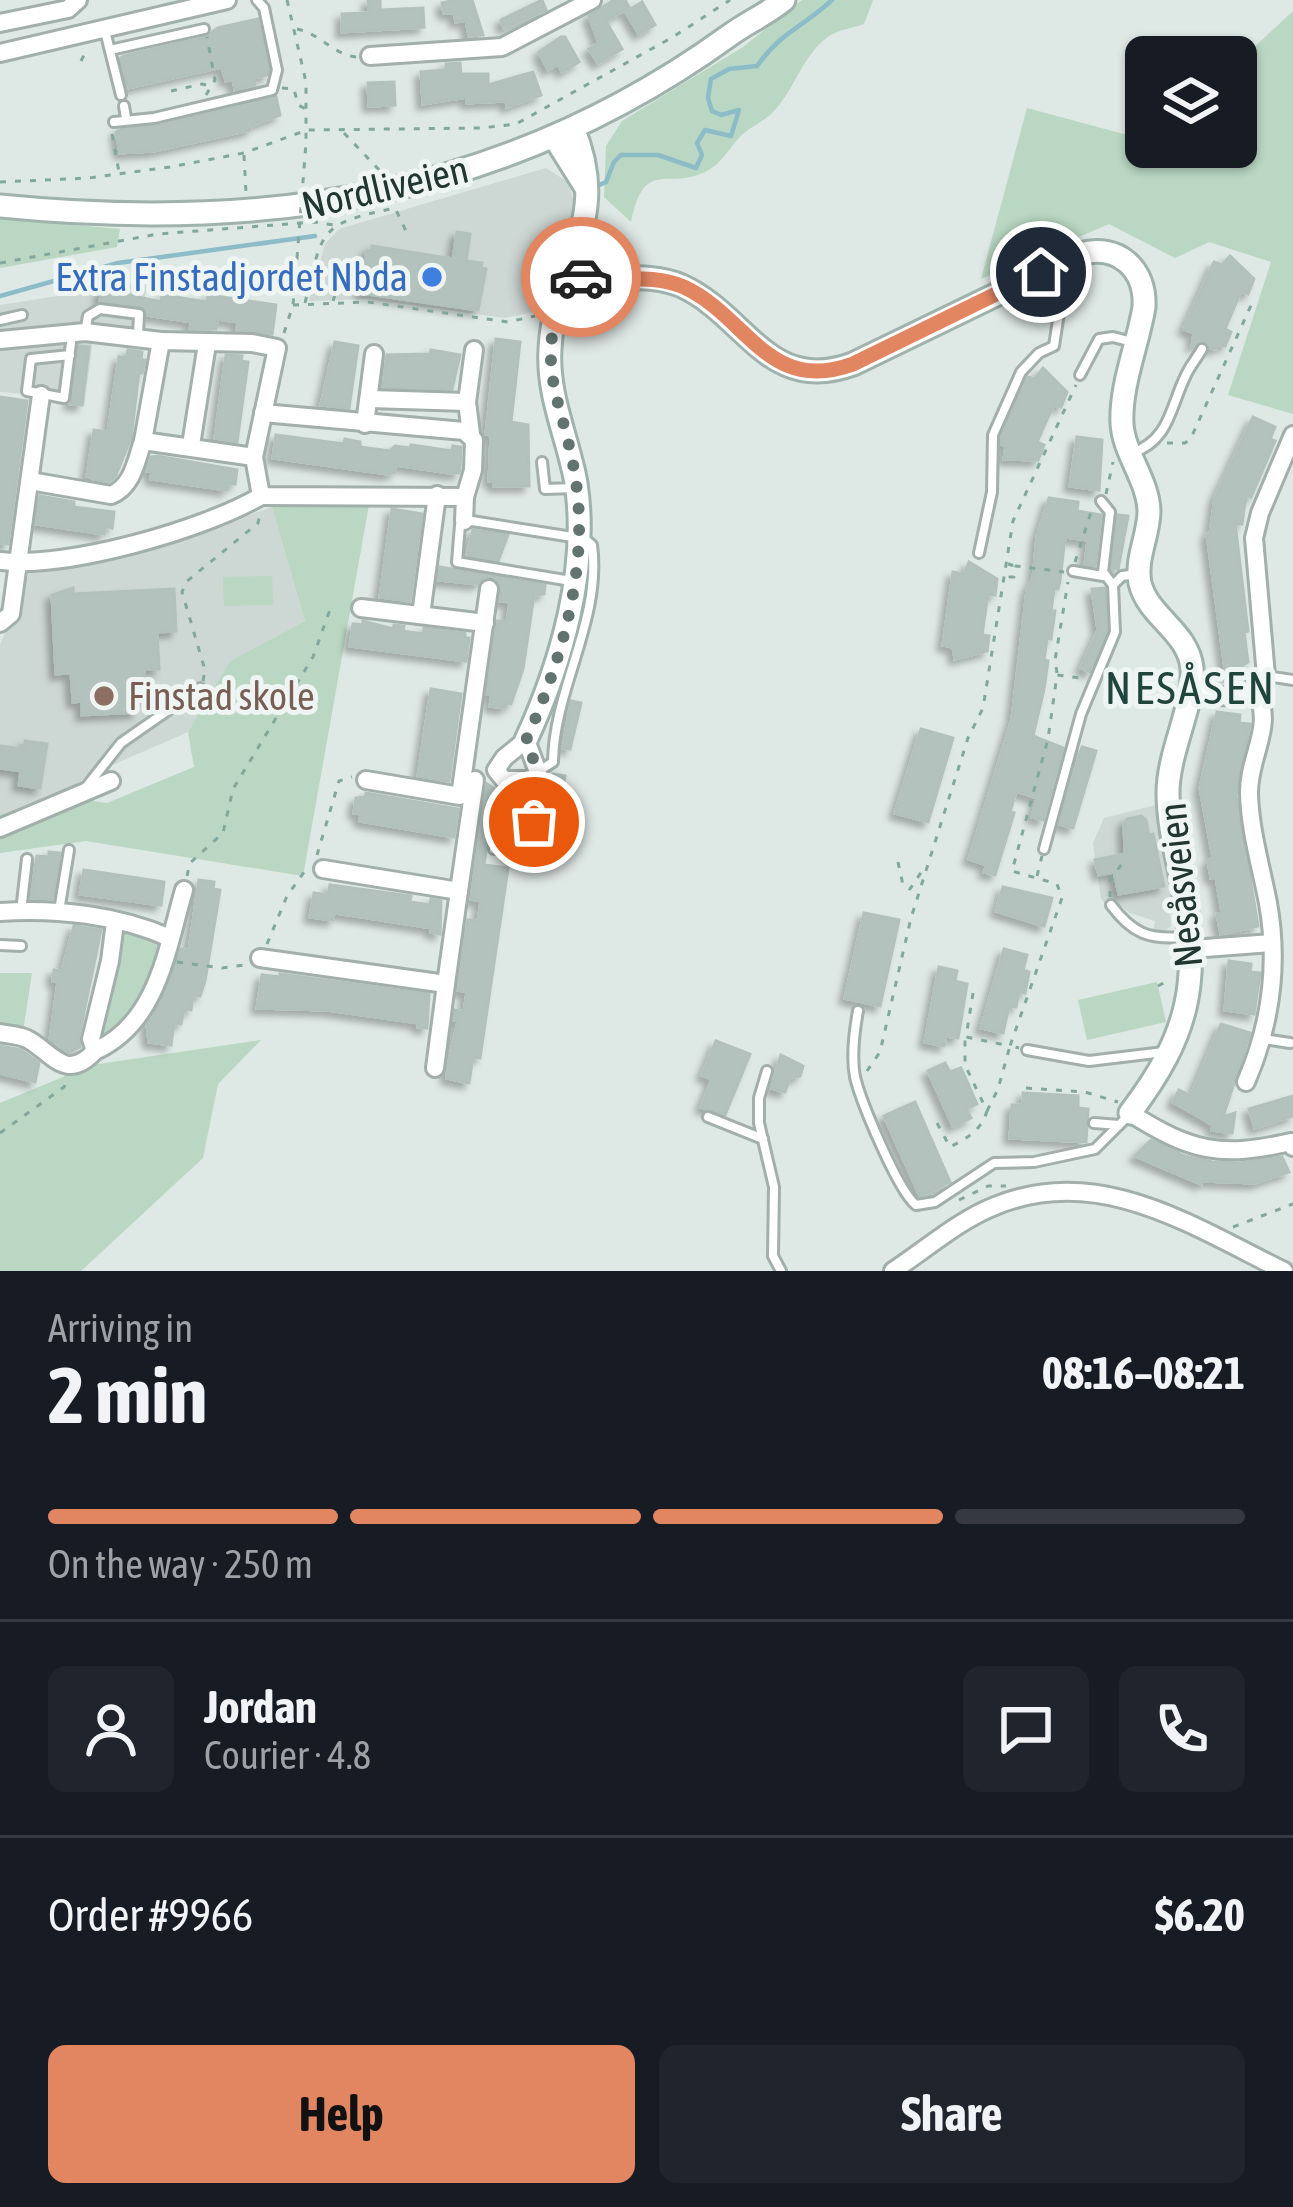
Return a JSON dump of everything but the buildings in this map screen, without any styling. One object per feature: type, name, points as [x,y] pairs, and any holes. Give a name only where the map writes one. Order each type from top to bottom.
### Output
[{"type":"street","points":[[0,53],[105,29],[171,7],[226,0]]},
{"type":"street","points":[[370,56],[502,47],[592,0]]},
{"type":"street","name":"Nordliveien","points":[[736,31],[764,0]]},
{"type":"street","name":"Nordliveien","points":[[0,206],[189,216],[309,207],[388,192],[471,170],[564,133],[671,76],[784,0]]},
{"type":"street","points":[[0,23],[73,4],[74,36]]},
{"type":"street","points":[[500,775],[504,758],[526,740],[547,695],[566,628],[573,581],[577,488],[549,367],[555,314],[584,229],[586,188],[564,133]]},
{"type":"street","points":[[569,275],[676,284],[702,298],[778,362],[824,373],[853,364],[1053,266],[1095,251],[1118,256],[1131,264],[1145,292],[1122,423],[1149,508],[1139,574]]},
{"type":"street","points":[[0,340],[79,332],[277,348],[254,457],[261,496]]},
{"type":"street","points":[[30,481],[111,495],[126,486],[143,441],[160,341]]},
{"type":"street","points":[[190,446],[207,344]]},
{"type":"street","points":[[464,521],[473,470],[467,402],[474,350]]},
{"type":"street","points":[[365,424],[374,354]]},
{"type":"street","points":[[1,625],[10,614],[9,562],[30,481],[41,395]]},
{"type":"street","points":[[370,399],[467,402]]},
{"type":"street","points":[[263,413],[427,425],[471,434]]},
{"type":"street","points":[[1246,1082],[1264,1039],[1272,989],[1272,944],[1249,793],[1250,769],[1264,726],[1254,538],[1293,435]]},
{"type":"street","points":[[143,441],[254,457]]},
{"type":"street","points":[[9,562],[105,554],[261,496],[466,497]]},
{"type":"street","points":[[421,615],[437,496]]},
{"type":"street","name":"Nesåsveien","points":[[1128,1115],[1171,1052],[1190,994],[1192,942],[1168,791],[1192,673],[1187,649],[1150,604],[1139,574]]},
{"type":"street","points":[[435,1068],[459,891],[489,589]]},
{"type":"street","points":[[361,608],[484,622]]},
{"type":"street","points":[[1189,692],[1235,697],[1260,682]]},
{"type":"street","points":[[366,780],[460,796],[468,783],[500,775],[536,776],[526,740]]},
{"type":"street","points":[[0,828],[111,781]]},
{"type":"street","points":[[323,869],[459,891]]},
{"type":"street","points":[[0,1034],[25,1037],[45,1056],[74,1065],[86,1060],[145,1007],[184,890]]},
{"type":"street","points":[[0,912],[67,914],[170,938]]},
{"type":"street","points":[[95,1051],[92,1039],[115,922]]},
{"type":"street","points":[[1192,942],[1272,944]]},
{"type":"street","points":[[260,958],[446,984]]},
{"type":"street","points":[[1128,1115],[1227,1153],[1291,1142],[1293,1147]]},
{"type":"street","points":[[892,1271],[989,1208],[1017,1197],[1072,1188],[1150,1207],[1284,1271]]},
{"type":"lane","points":[[114,122],[154,118],[272,90],[277,70],[264,8],[257,0]]},
{"type":"lane","points":[[105,29],[126,118]]},
{"type":"lane","points":[[110,50],[204,29]]},
{"type":"lane","points":[[979,553],[992,492],[993,435],[1021,372],[1039,353],[1054,346],[1062,293],[1053,266]]},
{"type":"lane","points":[[0,320],[22,315]]},
{"type":"lane","points":[[70,356],[31,359],[27,391],[64,398],[79,332]]},
{"type":"lane","points":[[1080,375],[1099,339],[1137,343]]},
{"type":"lane","points":[[1131,454],[1154,443],[1165,429],[1187,371],[1202,349]]},
{"type":"lane","points":[[542,462],[545,489],[577,488]]},
{"type":"lane","points":[[1101,501],[1110,512],[1105,576]]},
{"type":"lane","points":[[529,858],[539,786],[536,776],[553,761],[553,736],[576,662],[592,582],[592,545],[585,538],[464,521],[460,525],[457,562],[573,581]]},
{"type":"lane","points":[[1044,849],[1095,680],[1115,632],[1113,585],[1105,576],[1073,571]]},
{"type":"lane","points":[[1113,585],[1122,576],[1139,574]]},
{"type":"lane","points":[[1260,682],[1293,680]]},
{"type":"lane","points":[[82,792],[121,743],[200,688]]},
{"type":"lane","points":[[494,850],[500,775]]},
{"type":"lane","points":[[67,914],[69,850]]},
{"type":"lane","points":[[21,911],[27,859]]},
{"type":"lane","points":[[1111,905],[1138,934],[1192,942]]},
{"type":"lane","points":[[0,945],[21,946]]},
{"type":"lane","points":[[857,1011],[855,1077],[865,1108],[908,1197],[922,1206],[941,1198]]},
{"type":"lane","points":[[1264,1039],[1290,1043]]},
{"type":"lane","points":[[1027,1050],[1088,1061],[1171,1052]]},
{"type":"lane","points":[[767,1071],[759,1098],[759,1123],[774,1187],[773,1256],[781,1271]]},
{"type":"lane","points":[[1094,1123],[1128,1115]]},
{"type":"lane","name":"Nesåsveien","points":[[941,1198],[994,1163],[1034,1162],[1095,1149],[1128,1115]]},
{"type":"lane","points":[[708,1117],[765,1140]]},
{"type":"path","points":[[277,348],[293,305],[308,110],[286,0]]},
{"type":"path","points":[[0,182],[119,174],[244,153],[307,130],[516,124],[730,0]]},
{"type":"path","points":[[294,28],[318,35],[340,55],[370,56]]},
{"type":"path","points":[[204,29],[214,90]]},
{"type":"path","points":[[74,36],[82,67]]},
{"type":"path","points":[[171,91],[205,84],[214,90]]},
{"type":"path","points":[[272,90],[294,88],[298,105],[308,110]]},
{"type":"path","points":[[198,98],[214,90]]},
{"type":"path","points":[[114,122],[119,174]]},
{"type":"path","points":[[343,130],[378,167],[388,192]]},
{"type":"path","points":[[244,153],[246,194]]},
{"type":"path","points":[[0,263],[158,234],[314,222],[334,225],[395,208],[408,236]]},
{"type":"path","points":[[305,304],[319,247],[334,225]]},
{"type":"path","points":[[332,302],[344,267]]},
{"type":"path","points":[[1154,443],[1191,439],[1253,301]]},
{"type":"path","points":[[293,305],[368,302],[508,322],[555,314]]},
{"type":"path","points":[[855,1077],[874,1065],[880,1052],[911,918],[968,738],[983,708],[1013,521],[1080,375]]},
{"type":"path","points":[[200,688],[205,670],[182,592],[187,582],[258,523],[261,496]]},
{"type":"path","points":[[1006,564],[1012,565],[1010,577],[1016,566],[1060,572]]},
{"type":"path","points":[[184,890],[190,863],[224,833],[233,789],[313,657],[332,604]]},
{"type":"path","points":[[937,1123],[950,1148],[976,1132],[998,1088],[1062,898],[1057,884],[1012,871],[1048,739],[1058,675],[1095,680]]},
{"type":"path","points":[[164,960],[222,968],[256,963],[287,896],[322,848],[339,782],[349,776],[366,780]]},
{"type":"path","points":[[1036,878],[1044,849]]},
{"type":"path","points":[[898,862],[903,885],[910,889],[922,871],[928,873]]},
{"type":"path","points":[[1111,905],[1110,879],[1122,864]]},
{"type":"path","points":[[973,994],[965,1065],[987,1111]]},
{"type":"path","points":[[965,1037],[1027,1050]]},
{"type":"path","points":[[0,1133],[64,1087],[74,1065]]},
{"type":"path","points":[[1026,1088],[1094,1094],[1128,1115]]},
{"type":"path","points":[[941,1198],[950,1203],[996,1184],[1012,1188],[1017,1197]]},
{"type":"path","points":[[1232,1228],[1293,1204]]},
{"type":"shaded area","points":[[546,168],[568,182],[575,205],[544,310],[504,318],[367,299],[309,301],[325,244],[339,229]]},
{"type":"shaded area","points":[[147,282],[139,343],[93,339],[84,407],[41,395],[0,392],[0,305]]},
{"type":"shaded area","name":"Finstad skole","points":[[272,507],[305,621],[230,661],[188,732],[85,777],[68,797],[0,814],[0,645],[30,571],[121,559]]},
{"type":"shaded area","points":[[1156,805],[1178,913],[1170,914],[1171,926],[1161,934],[1153,934],[1155,921],[1130,913],[1114,901],[1109,907],[1101,899],[1093,843],[1104,818]]},
{"type":"green space","points":[[802,0],[873,0],[864,24],[820,43],[774,111],[744,133],[717,164],[698,175],[652,181],[644,188],[631,222],[604,197],[606,146],[622,121],[743,47]]},
{"type":"green space","points":[[1293,11],[1293,414],[1228,395],[1271,262],[1209,242],[1175,258],[1109,224],[981,279],[1027,108],[1125,134],[1125,168],[1257,168],[1257,44]]},
{"type":"green space","points":[[0,218],[120,229],[117,247],[0,268]]},
{"type":"green space","points":[[370,499],[303,876],[86,841],[0,853],[0,814],[68,797],[107,803],[194,767],[188,732],[230,661],[305,621],[272,507]]},
{"type":"green space","points":[[272,576],[273,605],[224,606],[223,577]]},
{"type":"green space","points":[[120,926],[166,941],[142,998],[98,1040]]},
{"type":"green space","points":[[0,973],[32,973],[23,1031],[0,1028]]},
{"type":"green space","points":[[1157,982],[1166,1022],[1087,1040],[1078,1000]]},
{"type":"green space","points":[[261,1040],[218,1084],[203,1158],[81,1271],[0,1271],[0,1103],[92,1065]]},
{"type":"waterway","points":[[597,186],[606,182],[621,155],[658,155],[696,168],[702,155],[697,143],[705,130],[731,136],[739,110],[721,115],[712,111],[711,79],[729,69],[757,66],[784,37],[832,0]]},
{"type":"waterway","points":[[0,296],[118,263],[315,236]]},
{"type":"way so far","points":[[534,822],[538,772],[526,740],[547,695],[566,628],[579,519],[577,488],[553,394],[550,342],[569,275],[581,277]]},
{"type":"place","name":"Extra Finstadjordet Nbda","points":[[432,277]]},
{"type":"place","name":"Finstad skole","points":[[104,696]]},
{"type":"district","name":"NESÅSEN","points":[[1191,688]]},
{"type":"route","points":[[581,277],[676,284],[702,298],[778,362],[824,373],[853,364],[1041,272]]}]
